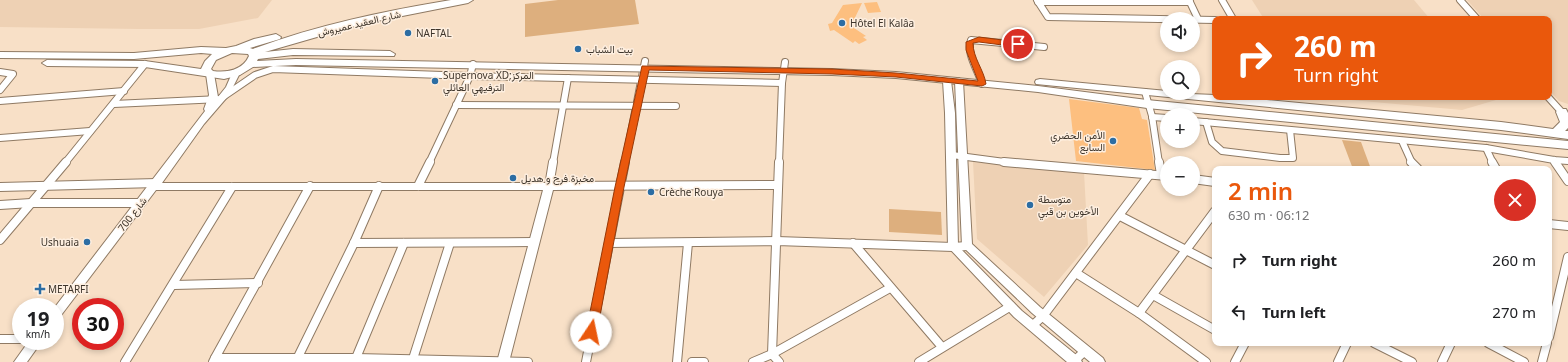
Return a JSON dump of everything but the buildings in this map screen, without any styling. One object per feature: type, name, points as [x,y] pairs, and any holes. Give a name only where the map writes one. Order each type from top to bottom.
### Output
[{"type":"main road","name":"شارع العقيد عميروش","points":[[209,73],[206,69],[207,65],[210,61],[222,53],[258,41],[441,0]]},
{"type":"main road","name":"شارع العقيد عميروش","points":[[252,58],[295,38],[424,8],[468,0]]},
{"type":"main road","points":[[293,52],[289,47],[295,38]]},
{"type":"main road","points":[[0,54],[134,56],[201,50],[258,41]]},
{"type":"main road","points":[[201,50],[233,50],[252,58],[320,62],[784,66],[858,65],[982,80],[1147,104],[1568,145]]},
{"type":"main road","points":[[0,62],[145,64],[224,76],[236,73],[252,58],[293,52],[645,64]]},
{"type":"main road","points":[[784,66],[959,81],[982,80],[1145,92],[1212,99]]},
{"type":"main road","points":[[209,73],[216,100]]},
{"type":"main road","name":"شارع 700","points":[[64,303],[156,184],[216,100],[231,86],[236,73]]},
{"type":"main road","points":[[947,80],[952,155],[953,247],[1032,326],[1074,362]]},
{"type":"main road","points":[[959,81],[964,157],[967,246],[1043,316],[1099,362]]},
{"type":"main road","points":[[1201,98],[1205,110]]},
{"type":"main road","points":[[1222,100],[1494,126],[1568,135]]},
{"type":"main road","points":[[1554,134],[1563,127],[1566,122],[1565,115]]},
{"type":"main road","points":[[156,184],[232,187],[549,186],[504,361]]},
{"type":"main road","points":[[20,362],[29,350]]},
{"type":"street","points":[[1222,0],[1231,16]]},
{"type":"street","points":[[1460,0],[1474,16]]},
{"type":"street","points":[[1038,1],[1189,1],[1194,12]]},
{"type":"street","points":[[1038,1],[1048,17],[1160,18]]},
{"type":"street","points":[[1200,19],[1212,20]]},
{"type":"street","points":[[982,80],[970,50],[969,45],[971,40],[1044,47]]},
{"type":"street","points":[[0,240],[114,104],[145,64]]},
{"type":"street","points":[[418,186],[470,76],[473,64]]},
{"type":"street","points":[[586,362],[619,187],[643,80],[645,64]]},
{"type":"street","points":[[779,362],[772,354],[782,83],[784,66]]},
{"type":"street","points":[[114,104],[216,100],[255,74],[267,70],[782,83]]},
{"type":"street","points":[[0,72],[11,73],[13,76],[0,90]]},
{"type":"street","points":[[568,78],[549,186],[619,187],[778,185]]},
{"type":"street","points":[[0,101],[124,91]]},
{"type":"street","points":[[1145,92],[1160,156]]},
{"type":"street","points":[[1551,100],[1565,115]]},
{"type":"street","points":[[456,105],[676,106]]},
{"type":"street","points":[[1152,117],[1160,118]]},
{"type":"street","points":[[1200,122],[1486,148],[1554,160],[1568,161]]},
{"type":"street","points":[[1206,122],[1212,144],[1222,151],[1280,158],[1293,158],[1290,130]]},
{"type":"street","points":[[0,138],[90,131]]},
{"type":"street","points":[[1402,141],[1414,166]]},
{"type":"street","points":[[1486,148],[1495,166]]},
{"type":"street","points":[[952,155],[1160,175]]},
{"type":"street","points":[[1554,160],[1568,181]]},
{"type":"street","points":[[1032,326],[1043,316],[1120,216],[1150,174]]},
{"type":"street","points":[[1200,180],[1212,182]]},
{"type":"street","points":[[0,187],[156,184]]},
{"type":"street","points":[[214,360],[258,283],[310,186]]},
{"type":"street","points":[[297,359],[354,244],[379,186]]},
{"type":"street","points":[[125,362],[174,285],[232,187]]},
{"type":"street","points":[[0,205],[31,203],[141,203]]},
{"type":"street","points":[[1139,313],[1154,295],[1212,214]]},
{"type":"street","points":[[1120,216],[1212,264]]},
{"type":"street","points":[[1552,224],[1568,226]]},
{"type":"street","points":[[609,243],[777,241],[953,247],[967,246]]},
{"type":"street","points":[[354,244],[534,242]]},
{"type":"street","points":[[356,358],[404,243]]},
{"type":"street","points":[[412,361],[450,243]]},
{"type":"street","points":[[677,362],[688,243]]},
{"type":"street","points":[[852,243],[942,347]]},
{"type":"street","points":[[1552,316],[1567,268],[1568,257]]},
{"type":"street","points":[[1076,273],[1139,313],[1206,362]]},
{"type":"street","points":[[174,285],[258,283]]},
{"type":"street","points":[[753,362],[772,354],[890,288]]},
{"type":"street","points":[[1154,295],[1212,328]]},
{"type":"street","points":[[919,362],[1011,306]]},
{"type":"street","points":[[0,339],[12,340]]},
{"type":"street","points":[[1235,362],[1241,346]]},
{"type":"street","points":[[1338,362],[1346,346]]},
{"type":"street","points":[[1380,346],[1412,362]]},
{"type":"street","points":[[1442,362],[1450,346]]},
{"type":"street","points":[[1494,346],[1524,362]]},
{"type":"street","points":[[1542,362],[1546,346]]},
{"type":"street","points":[[1074,362],[1085,351]]},
{"type":"street","points":[[214,360],[356,358],[412,361],[528,362]]},
{"type":"street","points":[[692,362],[704,362]]},
{"type":"shaded area","points":[[0,0],[272,0],[258,18],[199,29],[139,29],[0,27]]},
{"type":"shaded area","points":[[558,0],[635,0],[639,24],[525,37],[525,4]]},
{"type":"shaded area","points":[[1252,0],[1414,0],[1427,16],[1262,16]]},
{"type":"shaded area","points":[[1467,0],[1568,0],[1568,104],[1559,101],[1552,93],[1552,16],[1481,16]]},
{"type":"shaded area","points":[[1351,100],[1496,100],[1462,110]]},
{"type":"shaded area","points":[[1342,140],[1361,142],[1370,166],[1352,166]]},
{"type":"shaded area","name":"متوسطة الأخوين بن قبي","points":[[973,162],[1084,172],[1088,245],[1044,297],[977,239]]},
{"type":"shaded area","points":[[889,209],[941,212],[942,235],[889,232]]},
{"type":"place","name":"Hôtel El Kalâa","points":[[842,23]]},
{"type":"place","name":"NAFTAL","points":[[408,33]]},
{"type":"place","name":"بيت الشباب","points":[[578,49]]},
{"type":"place","name":"Supernova XD;المركز الترفيهي العائلي","points":[[435,81]]},
{"type":"place","name":"الأمن الحضري السابع","points":[[1113,141]]},
{"type":"place","name":"مخبزة فرح و هديل","points":[[513,178]]},
{"type":"place","name":"Crèche Rouya","points":[[651,192]]},
{"type":"place","name":"متوسطة الأخوين بن قبي","points":[[1030,205]]},
{"type":"place","name":"Ushuaia","points":[[87,242]]},
{"type":"place","name":"METARFI","points":[[40,289]]},
{"type":"route","points":[[591,332],[619,187],[645,68],[738,69],[896,75],[982,84],[981,76],[970,50],[969,45],[971,40],[1018,44]]}]
